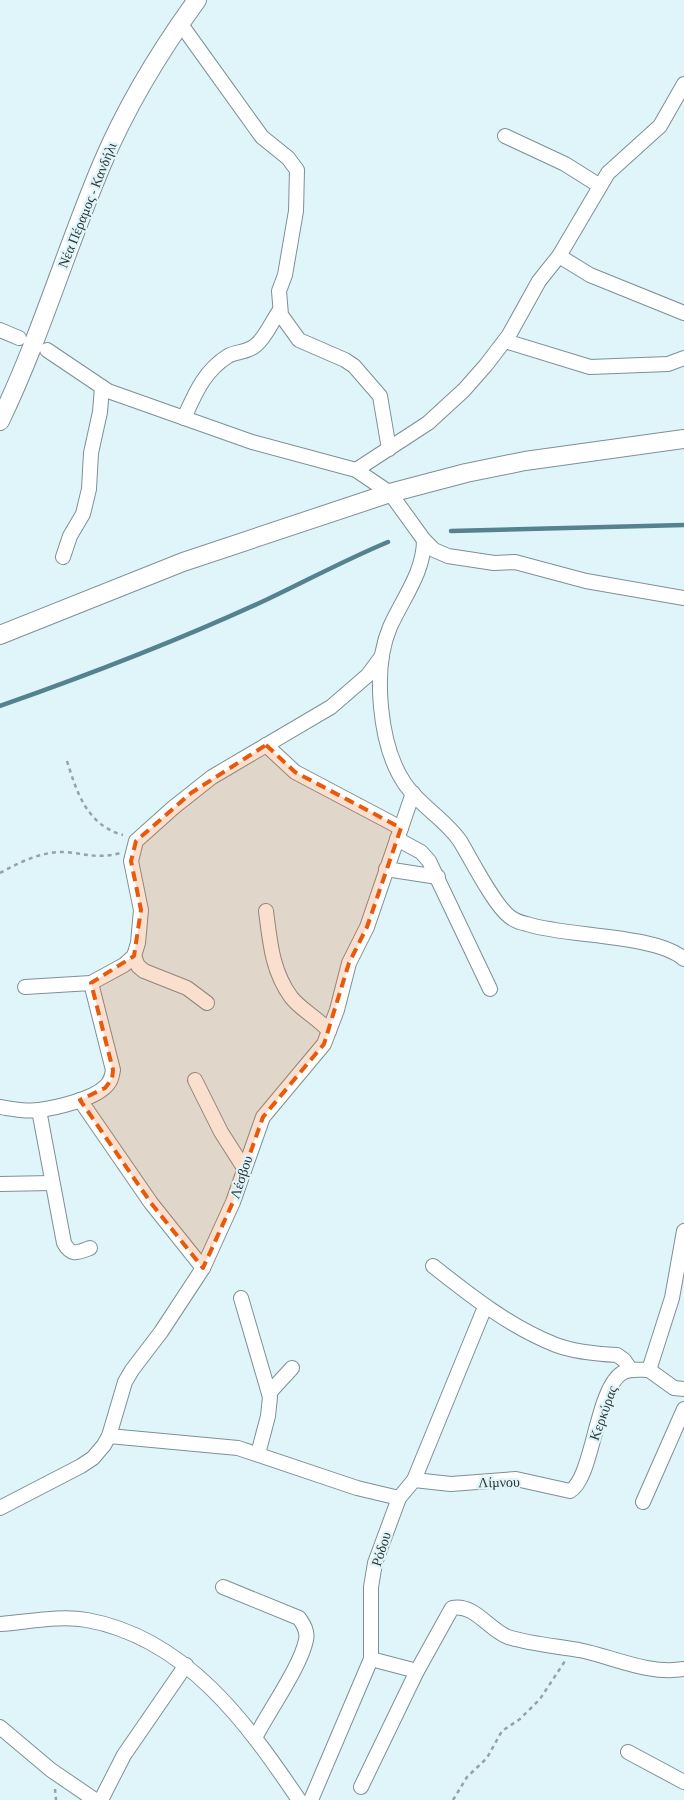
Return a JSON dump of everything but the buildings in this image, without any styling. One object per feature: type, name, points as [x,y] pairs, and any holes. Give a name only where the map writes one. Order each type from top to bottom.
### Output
[{"type":"street","name":"Νέα Πέραμος - Κανδήλι","points":[[0,422],[26,362],[102,163],[126,113],[180,23],[197,0]]},
{"type":"street","points":[[180,23],[262,137],[288,158],[297,170],[296,211],[285,275],[279,291],[280,310],[286,324],[300,340],[345,360],[354,366],[380,396],[389,449]]},
{"type":"street","points":[[356,470],[428,423],[464,390],[505,341],[539,281],[559,256],[608,173],[660,126],[684,84]]},
{"type":"street","points":[[505,136],[565,164],[600,186]]},
{"type":"street","points":[[559,256],[590,275],[684,313]]},
{"type":"street","points":[[184,418],[199,386],[206,376],[230,355],[243,353],[258,344],[280,310]]},
{"type":"street","points":[[0,330],[19,338]]},
{"type":"street","points":[[505,341],[590,367],[668,364],[684,358]]},
{"type":"street","points":[[48,350],[102,387],[252,442],[356,470],[390,493],[424,540],[434,550],[465,560],[515,562],[586,581],[684,598]]},
{"type":"street","points":[[63,557],[70,536],[83,514],[89,489],[91,453],[100,412],[102,387]]},
{"type":"street","points":[[0,635],[183,562],[390,493],[466,473],[525,461],[684,439]]},
{"type":"street","points":[[424,540],[424,556],[390,628],[384,653],[381,684],[386,738],[398,770],[425,807],[447,824],[510,917],[543,929],[665,948],[684,959]]},
{"type":"street","points":[[25,987],[91,983],[124,965],[134,956],[138,943],[141,910],[132,861],[136,841],[191,793],[266,745],[331,707],[368,676],[384,653]]},
{"type":"street","points":[[266,745],[295,772],[399,833],[421,852],[438,877],[490,989]]},
{"type":"street","name":"Λέσβου","points":[[0,1508],[81,1466],[93,1458],[109,1436],[125,1382],[203,1268],[233,1202],[263,1117],[296,1074],[313,1059],[324,1044],[349,963],[367,927],[413,793]]},
{"type":"street","points":[[386,869],[438,877]]},
{"type":"street","points":[[266,911],[272,955],[281,979],[292,998],[329,1031]]},
{"type":"street","points":[[134,956],[138,966],[144,971],[187,988],[207,1003]]},
{"type":"street","points":[[0,1107],[38,1110],[80,1100],[105,1088],[112,1079],[113,1070],[91,983]]},
{"type":"street","points":[[195,1080],[221,1132],[244,1168]]},
{"type":"street","points":[[80,1100],[161,1217],[203,1268]]},
{"type":"street","points":[[38,1110],[64,1243],[68,1251],[74,1254],[90,1248]]},
{"type":"street","points":[[0,1184],[52,1183]]},
{"type":"street","points":[[649,1370],[672,1298],[684,1231]]},
{"type":"street","points":[[432,1266],[485,1306],[557,1345],[617,1355],[624,1360],[631,1370],[649,1370],[674,1388],[684,1390]]},
{"type":"street","points":[[241,1298],[269,1393],[268,1416],[258,1454]]},
{"type":"street","name":"Ρόδου","points":[[311,1800],[371,1659],[371,1587],[375,1563],[399,1498],[414,1480],[485,1306]]},
{"type":"street","points":[[269,1393],[292,1368]]},
{"type":"street","name":"Κερκύρας","points":[[580,1482],[594,1432],[613,1382],[621,1374],[631,1370]]},
{"type":"street","points":[[643,1502],[684,1409]]},
{"type":"street","points":[[109,1436],[238,1448],[357,1488],[399,1498]]},
{"type":"street","name":"Λίμνου","points":[[414,1480],[451,1484],[516,1479],[570,1491],[580,1482]]},
{"type":"street","points":[[223,1587],[299,1618],[304,1626],[307,1638],[302,1654],[255,1738]]},
{"type":"street","points":[[361,1787],[417,1671],[452,1608],[457,1607],[472,1612],[498,1633],[509,1638],[577,1650],[650,1669],[668,1672],[684,1669]]},
{"type":"street","points":[[0,1624],[62,1619],[88,1620],[155,1644],[186,1665],[241,1719],[299,1800]]},
{"type":"street","points":[[371,1659],[417,1671]]},
{"type":"street","points":[[101,1800],[124,1755],[186,1665]]},
{"type":"street","points":[[0,1727],[51,1770],[95,1800]]},
{"type":"street","points":[[628,1752],[684,1782]]},
{"type":"path","points":[[0,873],[34,857],[53,853],[105,857],[119,854],[136,841],[132,837],[113,832],[99,824],[86,809],[76,792],[67,761]]},
{"type":"path","points":[[453,1800],[467,1777],[487,1758],[502,1731],[520,1719],[540,1699],[562,1664],[577,1650]]},
{"type":"highlighted area","points":[[266,745],[295,772],[401,828],[367,927],[349,963],[324,1044],[263,1117],[233,1202],[203,1268],[151,1203],[80,1100],[105,1088],[112,1079],[113,1070],[91,983],[134,956],[141,910],[131,861],[136,841],[191,793]]},
{"type":"waterway","points":[[451,531],[684,525]]},
{"type":"waterway","points":[[0,706],[102,669],[202,629],[388,542]]}]
